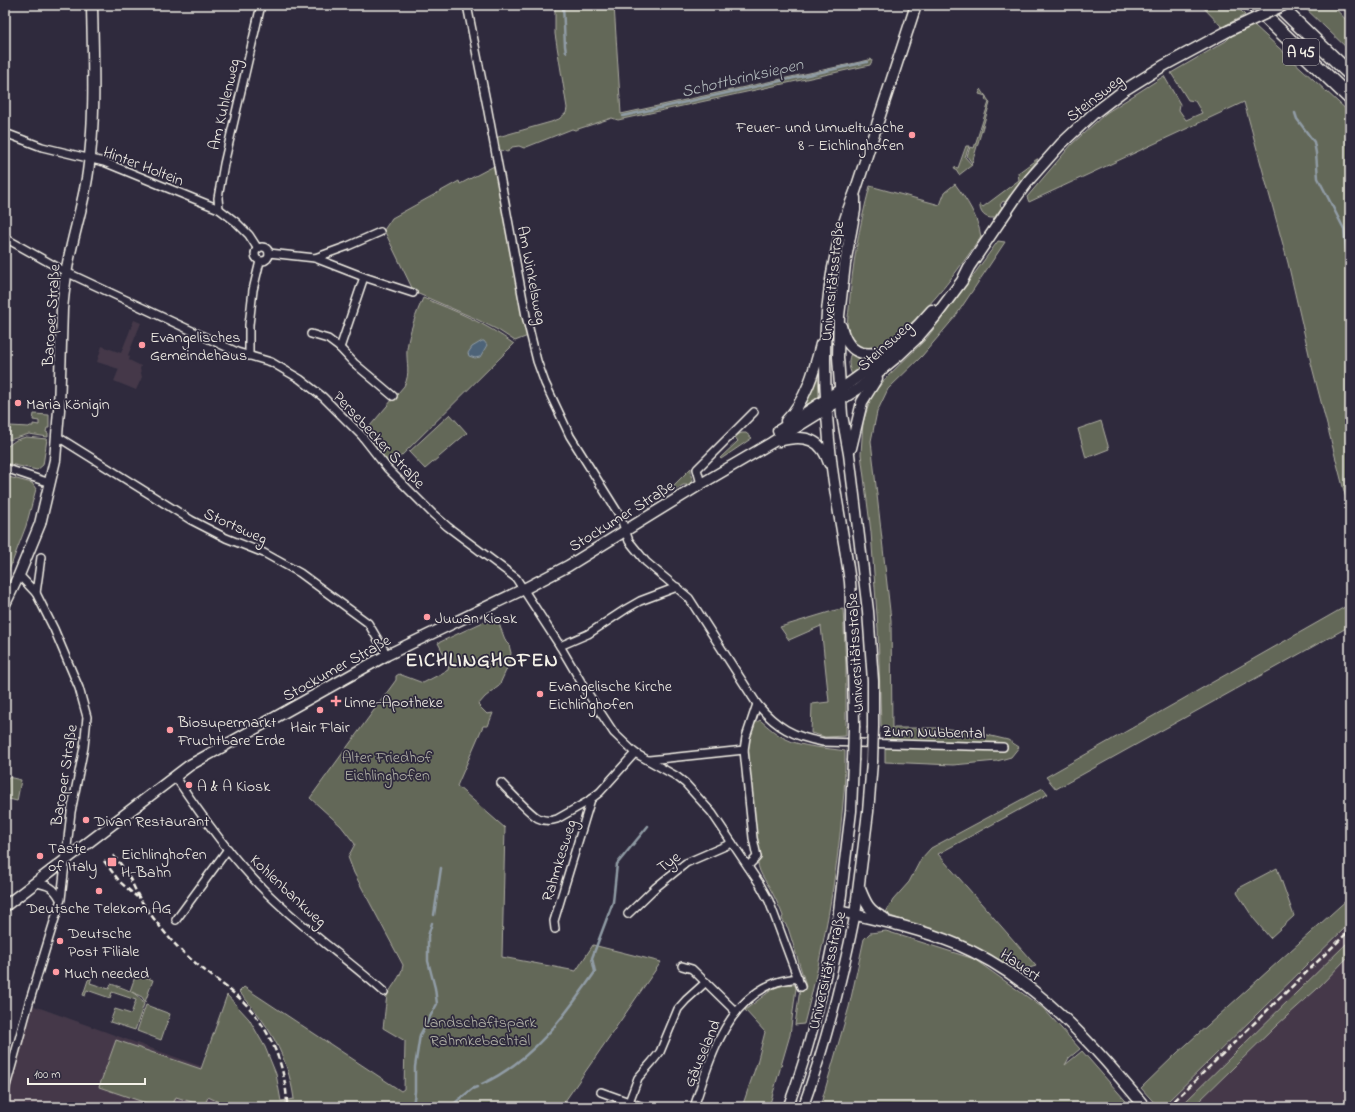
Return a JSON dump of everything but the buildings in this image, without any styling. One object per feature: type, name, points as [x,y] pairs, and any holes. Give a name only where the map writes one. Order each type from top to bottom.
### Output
[{"type":"highway","name":"A 45","points":[[1253,5],[1350,98]]},
{"type":"highway","name":"A 45","points":[[1278,5],[1350,74]]},
{"type":"main road","name":"Baroper Straße","points":[[19,575],[40,524],[55,460],[58,436],[62,309],[66,272],[83,199],[90,159],[93,114],[92,5]]},
{"type":"main road","name":"Universitätsstraße","points":[[839,911],[846,864],[851,811],[854,688],[850,584],[844,537],[832,469],[826,404],[825,330],[832,270],[844,220],[855,192],[916,5]]},
{"type":"main road","name":"Steinsweg","points":[[840,395],[905,338],[926,317],[969,267],[1028,180],[1046,159],[1078,127],[1124,91],[1169,62],[1228,31],[1284,5]]},
{"type":"main road","name":"Universitätsstraße","points":[[855,192],[855,210],[848,245],[839,316],[838,351],[840,395],[850,454],[868,611],[873,681],[872,762],[855,915]]},
{"type":"main road","name":"Steinsweg","points":[[840,395],[858,389],[885,368],[917,338],[962,281],[969,267]]},
{"type":"main road","points":[[839,316],[841,328],[845,338],[856,351],[864,354],[871,354],[892,349]]},
{"type":"main road","points":[[770,440],[801,403],[813,372],[825,330]]},
{"type":"main road","points":[[850,454],[862,402],[870,388],[885,368]]},
{"type":"main road","name":"Stockumer Straße","points":[[5,906],[190,765],[387,655],[524,589],[568,566],[840,395]]},
{"type":"main road","name":"Universitätsstraße","points":[[770,440],[794,438],[811,440],[822,448],[832,469]]},
{"type":"main road","points":[[5,604],[19,575]]},
{"type":"main road","points":[[859,887],[866,904],[870,909],[876,914],[897,924]]},
{"type":"main road","name":"Hauert","points":[[839,911],[897,924],[927,933],[956,944],[998,966],[1027,985],[1058,1011],[1079,1032],[1145,1107]]},
{"type":"street","name":"Am Kuhlenweg","points":[[219,209],[218,198],[224,164],[260,5]]},
{"type":"street","name":"Am Winkelsweg","points":[[467,5],[486,98],[526,316],[537,361],[545,383],[570,436],[620,516],[625,531]]},
{"type":"street","name":"Hinter Holtein","points":[[5,133],[42,147],[104,162],[219,209],[236,222],[249,235],[258,249],[255,256],[260,261],[253,290],[249,325],[249,356]]},
{"type":"street","points":[[315,258],[380,232]]},
{"type":"street","name":"Persebecker Straße","points":[[5,238],[66,272],[237,352],[271,362],[304,381],[323,397],[362,436],[387,468],[418,501],[448,528],[516,578],[616,736],[635,753],[676,776],[689,787],[712,813],[748,866],[769,901],[801,987]]},
{"type":"street","points":[[258,249],[265,248],[269,253],[315,258],[413,294]]},
{"type":"street","points":[[260,261],[267,260],[269,253]]},
{"type":"street","points":[[340,348],[364,277]]},
{"type":"street","points":[[311,334],[328,339],[340,348],[354,363],[393,396]]},
{"type":"street","points":[[700,484],[697,469],[754,412]]},
{"type":"street","name":"Stortsweg","points":[[58,436],[191,520],[226,538],[276,559],[300,573],[368,623],[387,655]]},
{"type":"street","points":[[5,468],[50,482]]},
{"type":"street","name":"Zum Nubbental","points":[[625,531],[629,541],[641,557],[677,587],[692,602],[757,704],[783,729],[802,738],[843,743],[1002,747]]},
{"type":"street","points":[[36,593],[41,557]]},
{"type":"street","name":"Baroper Straße","points":[[5,1090],[29,1002],[60,899],[71,812],[86,730],[86,713],[79,688],[54,629],[36,593],[19,575]]},
{"type":"street","points":[[560,646],[588,634],[634,604],[677,587]]},
{"type":"street","points":[[748,866],[757,857],[753,838],[744,750],[746,738],[757,704]]},
{"type":"street","points":[[649,760],[744,750]]},
{"type":"street","name":"Rahmkesweg","points":[[501,783],[536,816],[545,820],[557,819],[600,792],[635,753]]},
{"type":"street","name":"Kohlenbankweg","points":[[175,776],[228,849],[264,890],[290,914],[360,970],[384,992]]},
{"type":"street","name":"Rahmkesweg","points":[[555,929],[554,921],[591,799]]},
{"type":"street","name":"Tye","points":[[628,914],[655,888],[686,863],[732,843]]},
{"type":"street","points":[[176,920],[228,849]]},
{"type":"street","points":[[36,883],[50,886],[57,892],[60,899]]},
{"type":"street","name":"Universitätsstraße","points":[[788,1107],[811,1036],[832,950],[839,911]]},
{"type":"street","name":"Universitätsstraße","points":[[803,1107],[830,1025],[855,915]]},
{"type":"street","points":[[682,966],[692,969],[736,1012]]},
{"type":"street","name":"Gäuseland","points":[[694,1107],[717,1043],[736,1012],[753,996],[770,985],[777,982],[798,978]]},
{"type":"street","points":[[629,1102],[638,1078],[660,1052],[678,1009],[706,982]]},
{"type":"street","points":[[601,1092],[643,1107]]},
{"type":"shaded area","points":[[134,320],[141,323],[128,355],[130,357],[129,360],[141,366],[140,369],[142,377],[136,390],[114,381],[119,369],[97,362],[102,346],[121,353]]},
{"type":"shaded area","points":[[1350,924],[1350,940],[1180,1107],[1163,1107]]},
{"type":"shaded area","points":[[1349,956],[1350,1107],[1193,1107],[1277,1025],[1317,989]]},
{"type":"shaded area","points":[[29,1004],[211,1070],[289,1107],[5,1107],[5,1091]]},
{"type":"green space","points":[[555,5],[614,5],[621,114],[871,59],[872,61],[870,65],[618,120],[612,118],[575,130],[572,129],[524,148],[519,146],[512,147],[507,152],[499,150],[496,141],[498,137],[551,122],[559,119],[566,113],[567,108],[555,34]]},
{"type":"green space","points":[[1201,5],[1235,5],[1245,15],[1222,27]]},
{"type":"green space","points":[[1302,5],[1332,5],[1350,24],[1350,51]]},
{"type":"green space","points":[[1254,25],[1350,113],[1350,514],[1311,363],[1288,263],[1244,102],[1029,202],[1027,197],[1072,144],[1106,113],[1164,76],[1180,104],[1179,110],[1186,120],[1202,113],[1195,101],[1188,100],[1171,73],[1226,41],[1232,35]]},
{"type":"green space","points":[[981,89],[985,96],[979,94]]},
{"type":"green space","points":[[986,97],[990,103],[972,163],[967,156],[970,147],[974,148],[989,102],[985,100]]},
{"type":"green space","points":[[966,146],[969,146],[965,157],[972,165],[959,175],[954,167],[958,168]]},
{"type":"green space","points":[[1037,159],[1005,202],[1003,201],[1000,205],[1002,207],[994,218],[985,216],[980,210],[980,204],[983,207],[1019,180],[1018,173]]},
{"type":"green space","points":[[496,165],[528,336],[515,341],[498,330],[474,318],[414,292],[384,230],[392,218],[459,181],[460,184]]},
{"type":"green space","points":[[955,184],[971,209],[980,230],[981,237],[937,296],[897,337],[878,348],[864,349],[857,346],[850,339],[847,328],[856,247],[870,186],[940,205],[945,192]]},
{"type":"green space","points":[[998,241],[1005,242],[955,317],[922,356],[888,389],[877,412],[871,441],[891,620],[892,728],[937,728],[970,731],[1008,740],[1019,747],[1011,757],[997,761],[953,765],[885,762],[885,727],[881,727],[878,629],[871,532],[861,454],[863,422],[872,395],[888,376],[926,339]]},
{"type":"green space","points":[[423,298],[482,324],[514,344],[390,467],[364,433],[404,386],[408,372],[407,349],[409,336]]},
{"type":"green space","points":[[852,352],[873,359],[852,375],[849,358]]},
{"type":"green space","points":[[818,372],[819,397],[809,404],[805,402]]},
{"type":"green space","points":[[34,414],[49,415],[49,428],[47,428],[46,432],[48,433],[48,437],[29,434],[9,440],[10,426],[29,427],[33,426],[33,424],[39,425],[39,421],[33,420]]},
{"type":"green space","points":[[450,414],[467,433],[425,469],[409,452]]},
{"type":"green space","points":[[1101,421],[1109,449],[1086,458],[1078,429]]},
{"type":"green space","points":[[746,433],[752,438],[721,459],[720,458],[738,441],[734,436]]},
{"type":"green space","points":[[26,437],[47,439],[43,465],[37,470],[5,463],[5,448],[16,440]]},
{"type":"green space","points":[[691,468],[691,476],[693,479],[692,483],[683,485],[677,489],[675,488],[674,485]]},
{"type":"green space","points":[[5,476],[32,483],[36,489],[26,526],[5,581]]},
{"type":"green space","points":[[1350,604],[1350,626],[1056,789],[1046,777]]},
{"type":"green space","points":[[843,609],[846,667],[846,736],[825,737],[811,733],[812,704],[829,702],[821,626],[789,640],[780,627]]},
{"type":"green space","name":"Landschaftspark Rahmkebachtal","points":[[496,616],[506,642],[509,645],[511,653],[509,664],[499,686],[485,697],[478,705],[487,714],[493,713],[488,726],[483,726],[457,786],[505,828],[502,957],[576,971],[593,945],[661,962],[561,1107],[225,1107],[225,1105],[208,1097],[204,1107],[197,1107],[198,1104],[176,1097],[172,1107],[148,1107],[149,1104],[99,1087],[116,1040],[201,1069],[227,995],[249,1019],[265,1047],[276,1074],[281,1101],[294,1099],[287,1068],[282,1054],[268,1028],[239,992],[244,987],[401,1091],[404,1089],[405,1041],[383,1028],[387,996],[400,974],[403,965],[354,873],[348,857],[355,844],[341,826],[310,798],[396,680],[396,676],[399,674],[423,683],[448,670],[449,664],[438,643]]},
{"type":"green space","points":[[760,720],[776,733],[792,742],[807,746],[845,751],[844,797],[833,887],[823,942],[804,1024],[795,1025],[800,989],[806,987],[804,979],[788,928],[782,919],[783,916],[775,898],[758,867],[746,748],[754,724]]},
{"type":"green space","points":[[8,777],[21,780],[17,801],[5,798]]},
{"type":"green space","points":[[1043,788],[1048,794],[938,854],[1036,966],[1016,972],[978,949],[958,940],[885,914],[893,900],[909,882],[921,859],[931,848]]},
{"type":"green space","points":[[1277,868],[1294,916],[1270,938],[1254,919],[1237,893],[1239,888]]},
{"type":"green space","points":[[1350,897],[1350,923],[1162,1107],[1158,1107],[1141,1088],[1177,1053]]},
{"type":"green space","points":[[886,931],[974,959],[1043,1008],[1080,1049],[1069,1058],[1065,1065],[1082,1051],[1131,1107],[820,1107],[849,1007],[864,939],[870,933]]},
{"type":"green space","points":[[1350,940],[1350,957],[1349,956],[1317,989],[1277,1025],[1193,1107],[1180,1107]]},
{"type":"green space","points":[[136,974],[153,980],[145,1002],[142,997],[130,991]]},
{"type":"green space","points":[[92,977],[90,983],[109,989],[111,984],[130,991],[138,996],[144,1004],[135,1030],[110,1022],[115,1009],[131,1014],[136,1000],[112,992],[110,998],[87,990],[85,996],[83,995],[88,980]]},
{"type":"green space","points":[[788,984],[795,985],[796,988],[790,1035],[769,1107],[742,1107],[757,1063],[765,1032],[745,1010],[774,988]]},
{"type":"green space","points":[[146,1005],[170,1014],[161,1040],[137,1031]]},
{"type":"water","points":[[484,341],[487,345],[480,357],[475,358],[469,356],[468,353],[472,347]]},
{"type":"waterway","name":"Schottbrinksiepen","points":[[563,5],[566,52]]},
{"type":"waterway","name":"Schottbrinksiepen","points":[[623,116],[867,62]]},
{"type":"waterway","points":[[1295,113],[1297,119],[1314,142],[1318,178],[1344,229],[1346,249],[1350,258]]},
{"type":"waterway","points":[[482,1084],[517,1063],[532,1050],[572,1005],[595,972],[592,958],[613,902],[617,864],[648,826]]},
{"type":"waterway","points":[[434,915],[441,868]]},
{"type":"waterway","points":[[413,1107],[415,1067],[420,1035],[437,1004],[435,988],[428,961],[428,936],[432,923]]},
{"type":"waterway","points":[[450,1107],[472,1089],[477,1087]]},
{"type":"railway","points":[[113,855],[126,871],[143,904],[171,940],[194,962],[236,995],[247,1006],[266,1031],[274,1046],[284,1076],[287,1107]]},
{"type":"railway","points":[[104,861],[120,882],[137,897]]},
{"type":"railway","points":[[1168,1107],[1350,930]]},
{"type":"place","name":"Feuer- und Umweltwache 8 - Eichlinghofen","points":[[912,135]]},
{"type":"place","name":"Evangelisches Gemeindehaus","points":[[142,345]]},
{"type":"place","name":"Maria Königin","points":[[18,403]]},
{"type":"place","name":"Juwan Kiosk","points":[[427,617]]},
{"type":"place","name":"Evangelische Kirche Eichlinghofen","points":[[540,694]]},
{"type":"place","name":"Linne-Apotheke","points":[[336,701]]},
{"type":"place","name":"Hair Flair","points":[[320,710]]},
{"type":"place","name":"Biosupermarkt Fruchtbare Erde","points":[[170,730]]},
{"type":"place","name":"A & A Kiosk","points":[[189,785]]},
{"type":"place","name":"Divan Restaurant","points":[[86,820]]},
{"type":"place","name":"Taste of Italy","points":[[40,856]]},
{"type":"place","name":"Eichlinghofen H-Bahn","points":[[112,862]]},
{"type":"place","name":"Deutsche Telekom AG","points":[[99,891]]},
{"type":"place","name":"Deutsche Post Filiale","points":[[60,941]]},
{"type":"place","name":"Much needed","points":[[56,972]]},
{"type":"district","name":"EICHLINGHOFEN","points":[[482,659]]},
{"type":"park label","name":"Alter Friedhof Eichlinghofen","points":[[387,765]]}]
